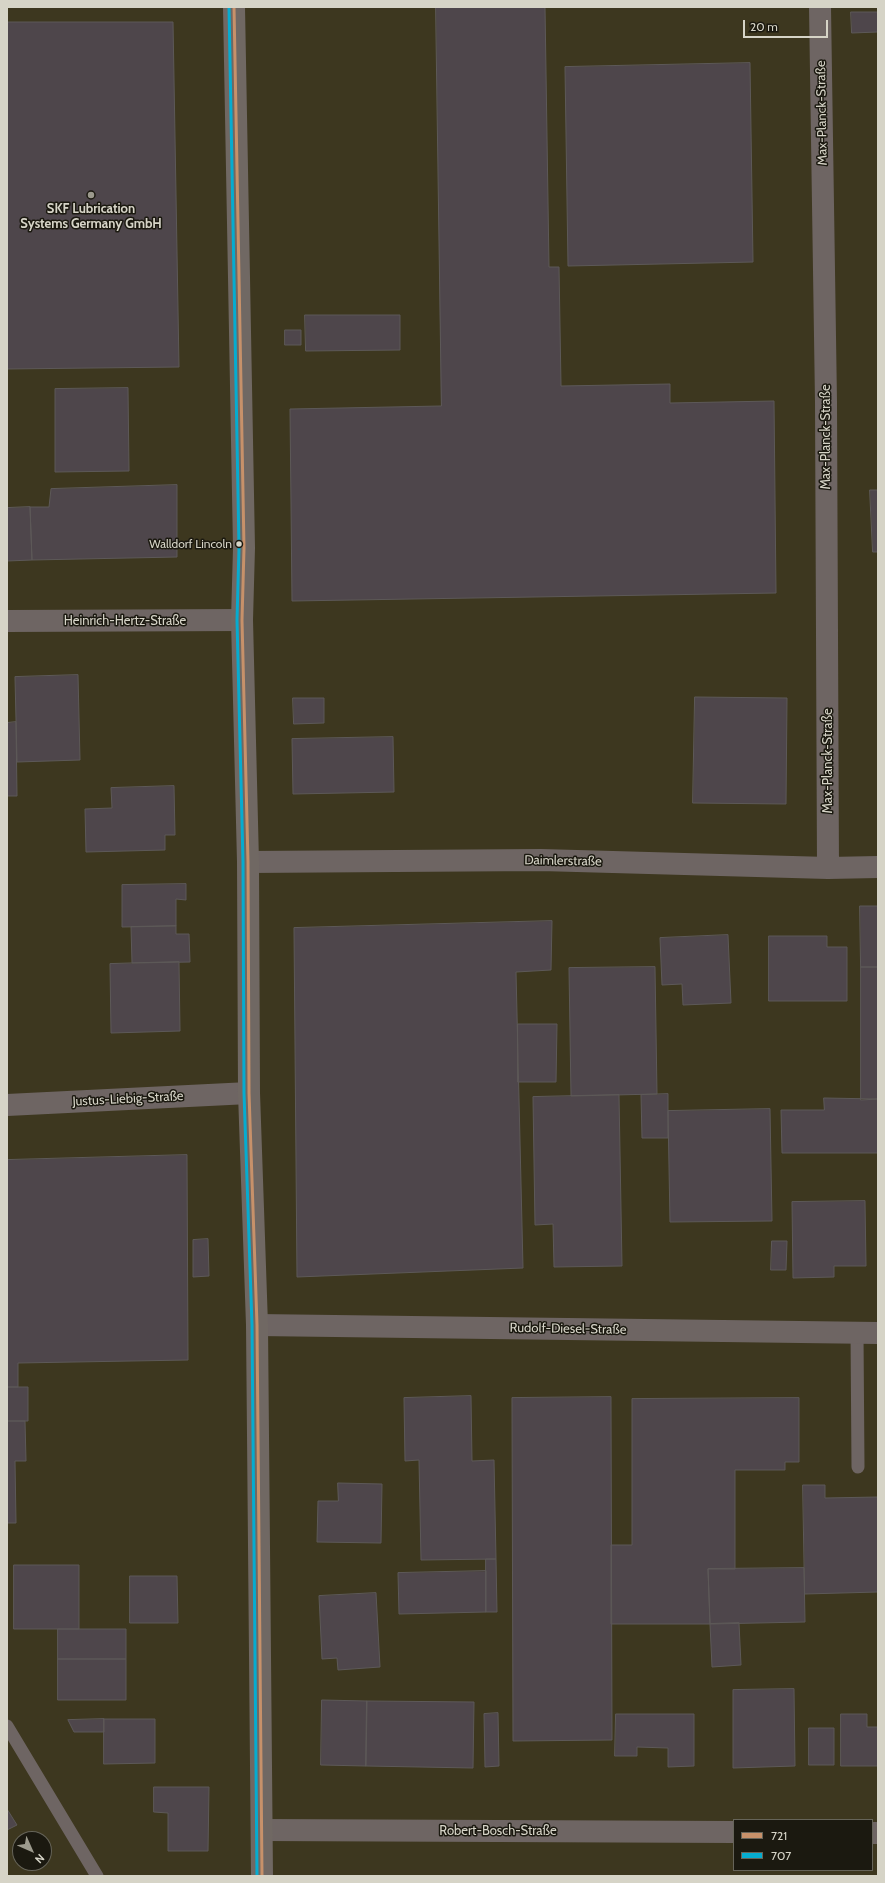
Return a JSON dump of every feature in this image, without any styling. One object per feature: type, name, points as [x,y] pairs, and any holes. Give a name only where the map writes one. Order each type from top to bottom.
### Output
[{"type":"street","points":[[234,7],[244,548],[242,620],[248,862],[249,1093],[257,1325],[262,1876]]},
{"type":"street","name":"Max-Planck-Straße","points":[[820,7],[826,402],[828,868]]},
{"type":"street","name":"Heinrich-Hertz-Straße","points":[[7,622],[242,620]]},
{"type":"street","name":"Daimlerstraße","points":[[248,862],[541,860],[828,868],[878,867]]},
{"type":"street","name":"Justus-Liebig-Straße","points":[[7,1105],[249,1093]]},
{"type":"street","name":"Rudolf-Diesel-Straße","points":[[257,1325],[878,1333]]},
{"type":"street","name":"Robert-Bosch-Straße","points":[[262,1830],[733,1832]]},
{"type":"lane","points":[[857,1333],[858,1467]]},
{"type":"lane","points":[[7,1726],[97,1876]]},
{"type":"shaded area","points":[[7,7],[878,7],[878,1876],[7,1876]]},
{"type":"building","points":[[436,7],[545,7],[549,267],[559,267],[561,386],[670,384],[670,403],[774,401],[776,593],[292,601],[290,409],[441,406]]},
{"type":"building","points":[[851,12],[878,12],[878,32],[852,33]]},
{"type":"building","name":"SKF Lubrication Systems Germany GmbH","points":[[7,22],[173,22],[179,367],[7,369]]},
{"type":"building","points":[[750,63],[753,262],[568,266],[565,67]]},
{"type":"building","points":[[305,315],[400,315],[400,350],[306,351]]},
{"type":"building","points":[[285,330],[301,330],[301,345],[285,345]]},
{"type":"building","points":[[128,388],[129,471],[55,472],[55,389]]},
{"type":"building","points":[[177,485],[177,557],[32,560],[30,507],[49,507],[51,489]]},
{"type":"building","points":[[870,490],[878,490],[878,552],[873,552]]},
{"type":"building","points":[[30,507],[32,560],[7,561],[7,508]]},
{"type":"building","points":[[78,675],[80,760],[17,762],[15,677]]},
{"type":"building","points":[[695,697],[787,698],[786,804],[693,803]]},
{"type":"building","points":[[293,698],[324,698],[324,723],[294,724]]},
{"type":"building","points":[[16,722],[17,796],[7,796],[7,723]]},
{"type":"building","points":[[393,737],[394,792],[293,794],[292,739]]},
{"type":"building","points":[[174,786],[175,835],[165,835],[165,850],[86,852],[85,809],[112,808],[111,788]]},
{"type":"building","points":[[186,884],[186,900],[176,899],[176,926],[122,927],[122,885]]},
{"type":"building","points":[[860,906],[878,906],[878,967],[861,967]]},
{"type":"building","points":[[552,921],[551,970],[516,972],[523,1268],[297,1277],[294,928]]},
{"type":"building","points":[[176,926],[176,934],[189,934],[190,962],[132,963],[131,927]]},
{"type":"building","points":[[728,935],[731,1003],[683,1005],[682,984],[662,985],[660,938]]},
{"type":"building","points":[[769,936],[827,936],[827,947],[847,947],[847,1001],[769,1001]]},
{"type":"building","points":[[179,962],[180,1031],[111,1033],[110,964]]},
{"type":"building","points":[[655,967],[657,1094],[571,1096],[569,968]]},
{"type":"building","points":[[861,967],[878,967],[878,1099],[861,1100]]},
{"type":"building","points":[[518,1024],[557,1024],[556,1082],[518,1082]]},
{"type":"building","points":[[668,1094],[668,1138],[642,1138],[641,1095]]},
{"type":"building","points":[[619,1095],[622,1266],[554,1267],[553,1224],[535,1225],[533,1097]]},
{"type":"building","points":[[824,1098],[878,1099],[878,1153],[782,1153],[781,1110],[824,1110]]},
{"type":"building","points":[[770,1109],[772,1221],[670,1222],[668,1111]]},
{"type":"building","points":[[187,1155],[188,1360],[18,1363],[18,1387],[7,1387],[7,1160]]},
{"type":"building","points":[[865,1201],[866,1266],[834,1266],[834,1277],[793,1278],[792,1202]]},
{"type":"building","points":[[208,1239],[209,1276],[193,1277],[193,1240]]},
{"type":"building","points":[[772,1241],[787,1241],[786,1270],[771,1270]]},
{"type":"building","points":[[7,1387],[28,1387],[28,1421],[7,1421]]},
{"type":"building","points":[[471,1396],[472,1461],[494,1460],[496,1559],[421,1560],[419,1460],[405,1461],[404,1398]]},
{"type":"building","points":[[611,1397],[612,1740],[513,1741],[512,1398]]},
{"type":"building","points":[[799,1398],[799,1462],[785,1462],[785,1470],[735,1470],[735,1569],[708,1569],[710,1624],[611,1624],[611,1545],[632,1545],[632,1399]]},
{"type":"building","points":[[7,1421],[25,1421],[26,1461],[15,1461],[16,1523],[7,1523]]},
{"type":"building","points":[[338,1483],[382,1484],[381,1543],[317,1542],[318,1501],[338,1501]]},
{"type":"building","points":[[803,1485],[825,1485],[825,1498],[878,1497],[878,1592],[805,1594]]},
{"type":"building","points":[[486,1559],[496,1559],[497,1612],[486,1612]]},
{"type":"building","points":[[14,1565],[79,1565],[79,1629],[14,1629]]},
{"type":"building","points":[[804,1568],[805,1622],[710,1624],[708,1569]]},
{"type":"building","points":[[486,1571],[486,1612],[399,1614],[398,1573]]},
{"type":"building","points":[[130,1576],[177,1576],[178,1623],[130,1623]]},
{"type":"building","points":[[376,1593],[380,1667],[338,1670],[337,1658],[322,1659],[319,1596]]},
{"type":"building","points":[[739,1623],[741,1665],[712,1667],[710,1624]]},
{"type":"building","points":[[58,1629],[126,1629],[126,1659],[58,1659]]},
{"type":"building","points":[[58,1659],[126,1659],[126,1700],[58,1700]]},
{"type":"building","points":[[794,1689],[795,1766],[733,1768],[733,1690]]},
{"type":"building","points":[[322,1700],[367,1701],[366,1766],[321,1765]]},
{"type":"building","points":[[367,1701],[474,1702],[473,1768],[366,1766]]},
{"type":"building","points":[[498,1713],[499,1766],[485,1767],[484,1714]]},
{"type":"building","points":[[616,1714],[694,1714],[694,1766],[668,1767],[668,1748],[637,1747],[637,1756],[615,1756]]},
{"type":"building","points":[[841,1714],[867,1714],[867,1727],[878,1727],[878,1766],[841,1766]]},
{"type":"building","points":[[104,1719],[104,1732],[74,1732],[68,1720]]},
{"type":"building","points":[[104,1719],[155,1719],[155,1763],[104,1764]]},
{"type":"building","points":[[809,1728],[834,1728],[834,1765],[809,1765]]},
{"type":"building","points":[[154,1787],[209,1787],[208,1851],[168,1851],[168,1813],[154,1812]]},
{"type":"building","points":[[7,1809],[17,1825],[7,1830]]},
{"type":"transit line","name":"707","points":[[229,7],[239,548],[237,620],[243,862],[244,1093],[252,1325],[257,1876]]},
{"type":"transit line","name":"721","points":[[234,7],[244,548],[242,620],[248,862],[249,1093],[257,1325],[262,1876]]},
{"type":"place","name":"SKF Lubrication Systems Germany GmbH","points":[[91,195]]},
{"type":"place","name":"Walldorf Lincoln","points":[[239,544]]}]
